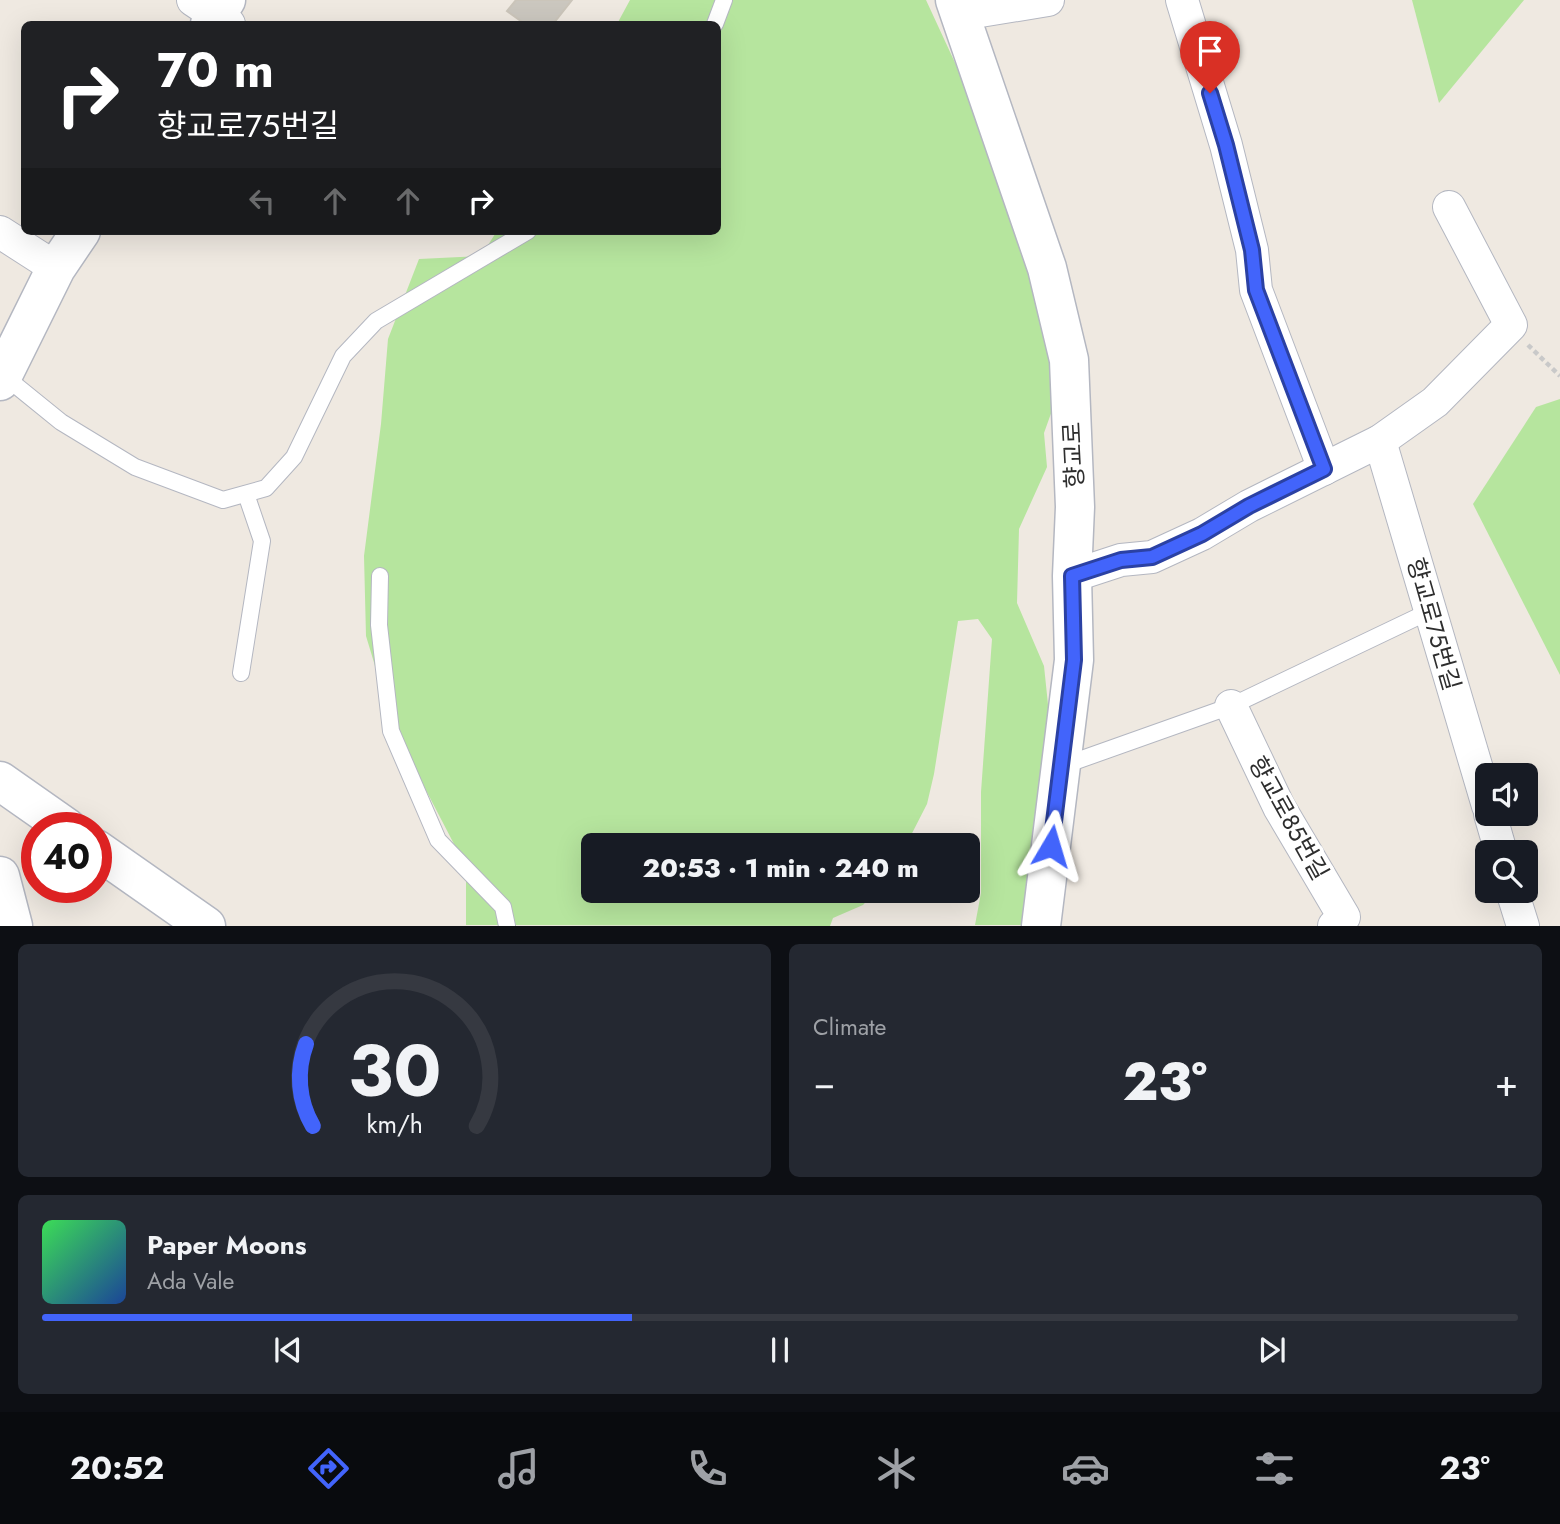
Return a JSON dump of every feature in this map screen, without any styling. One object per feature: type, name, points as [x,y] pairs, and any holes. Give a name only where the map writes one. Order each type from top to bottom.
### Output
[{"type":"street","points":[[958,7],[1048,0]]},
{"type":"street","points":[[1182,0],[1226,145],[1252,250],[1256,290],[1324,469]]},
{"type":"street","name":"향교로","points":[[958,7],[1047,268],[1069,360],[1075,507],[1072,576],[1074,660],[1041,926]]},
{"type":"street","points":[[1072,576],[1121,560],[1152,557],[1202,534],[1249,506],[1380,441],[1435,401],[1511,326],[1449,207]]},
{"type":"street","points":[[0,232],[56,268]]},
{"type":"street","points":[[2,378],[56,268],[78,235]]},
{"type":"street","name":"향교로75번길","points":[[1380,441],[1475,763]]},
{"type":"street","name":"향교로85번길","points":[[1231,706],[1279,807],[1344,917],[1334,926]]},
{"type":"street","points":[[0,781],[44,812]]},
{"type":"street","points":[[112,860],[206,926]]},
{"type":"street","points":[[0,876],[13,926]]},
{"type":"street","points":[[1515,903],[1522,926]]},
{"type":"lane","points":[[716,21],[724,0]]},
{"type":"lane","points":[[2,378],[61,422],[135,467],[223,500],[246,494],[267,488],[294,457],[342,356],[376,321],[521,235]]},
{"type":"lane","points":[[241,673],[262,541],[246,494]]},
{"type":"lane","points":[[380,576],[379,625],[391,731],[438,841],[503,907],[507,926]]},
{"type":"lane","points":[[1061,767],[1231,706],[1430,611]]},
{"type":"path","points":[[1511,326],[1560,376]]},
{"type":"green space","points":[[630,0],[926,0],[963,80],[1025,253],[1059,391],[1044,433],[1047,467],[1019,529],[1017,603],[1044,666],[1052,743],[1049,925],[975,925],[981,893],[981,792],[992,639],[978,619],[958,621],[934,774],[927,804],[912,833],[581,833],[581,903],[865,903],[833,918],[830,926],[466,925],[466,867],[417,773],[385,699],[366,636],[364,556],[381,424],[388,339],[419,259],[481,256],[494,235],[721,235],[721,21],[619,21]]},
{"type":"green space","points":[[1412,0],[1524,0],[1439,103]]},
{"type":"green space","points":[[1560,399],[1560,675],[1473,504],[1536,407]]},
{"type":"building","points":[[516,0],[572,0],[555,21],[521,21],[507,11]]},
{"type":"route","points":[[1051,846],[1074,660],[1072,576],[1121,560],[1152,557],[1202,534],[1249,506],[1324,469],[1256,290],[1252,250],[1210,93]]}]
